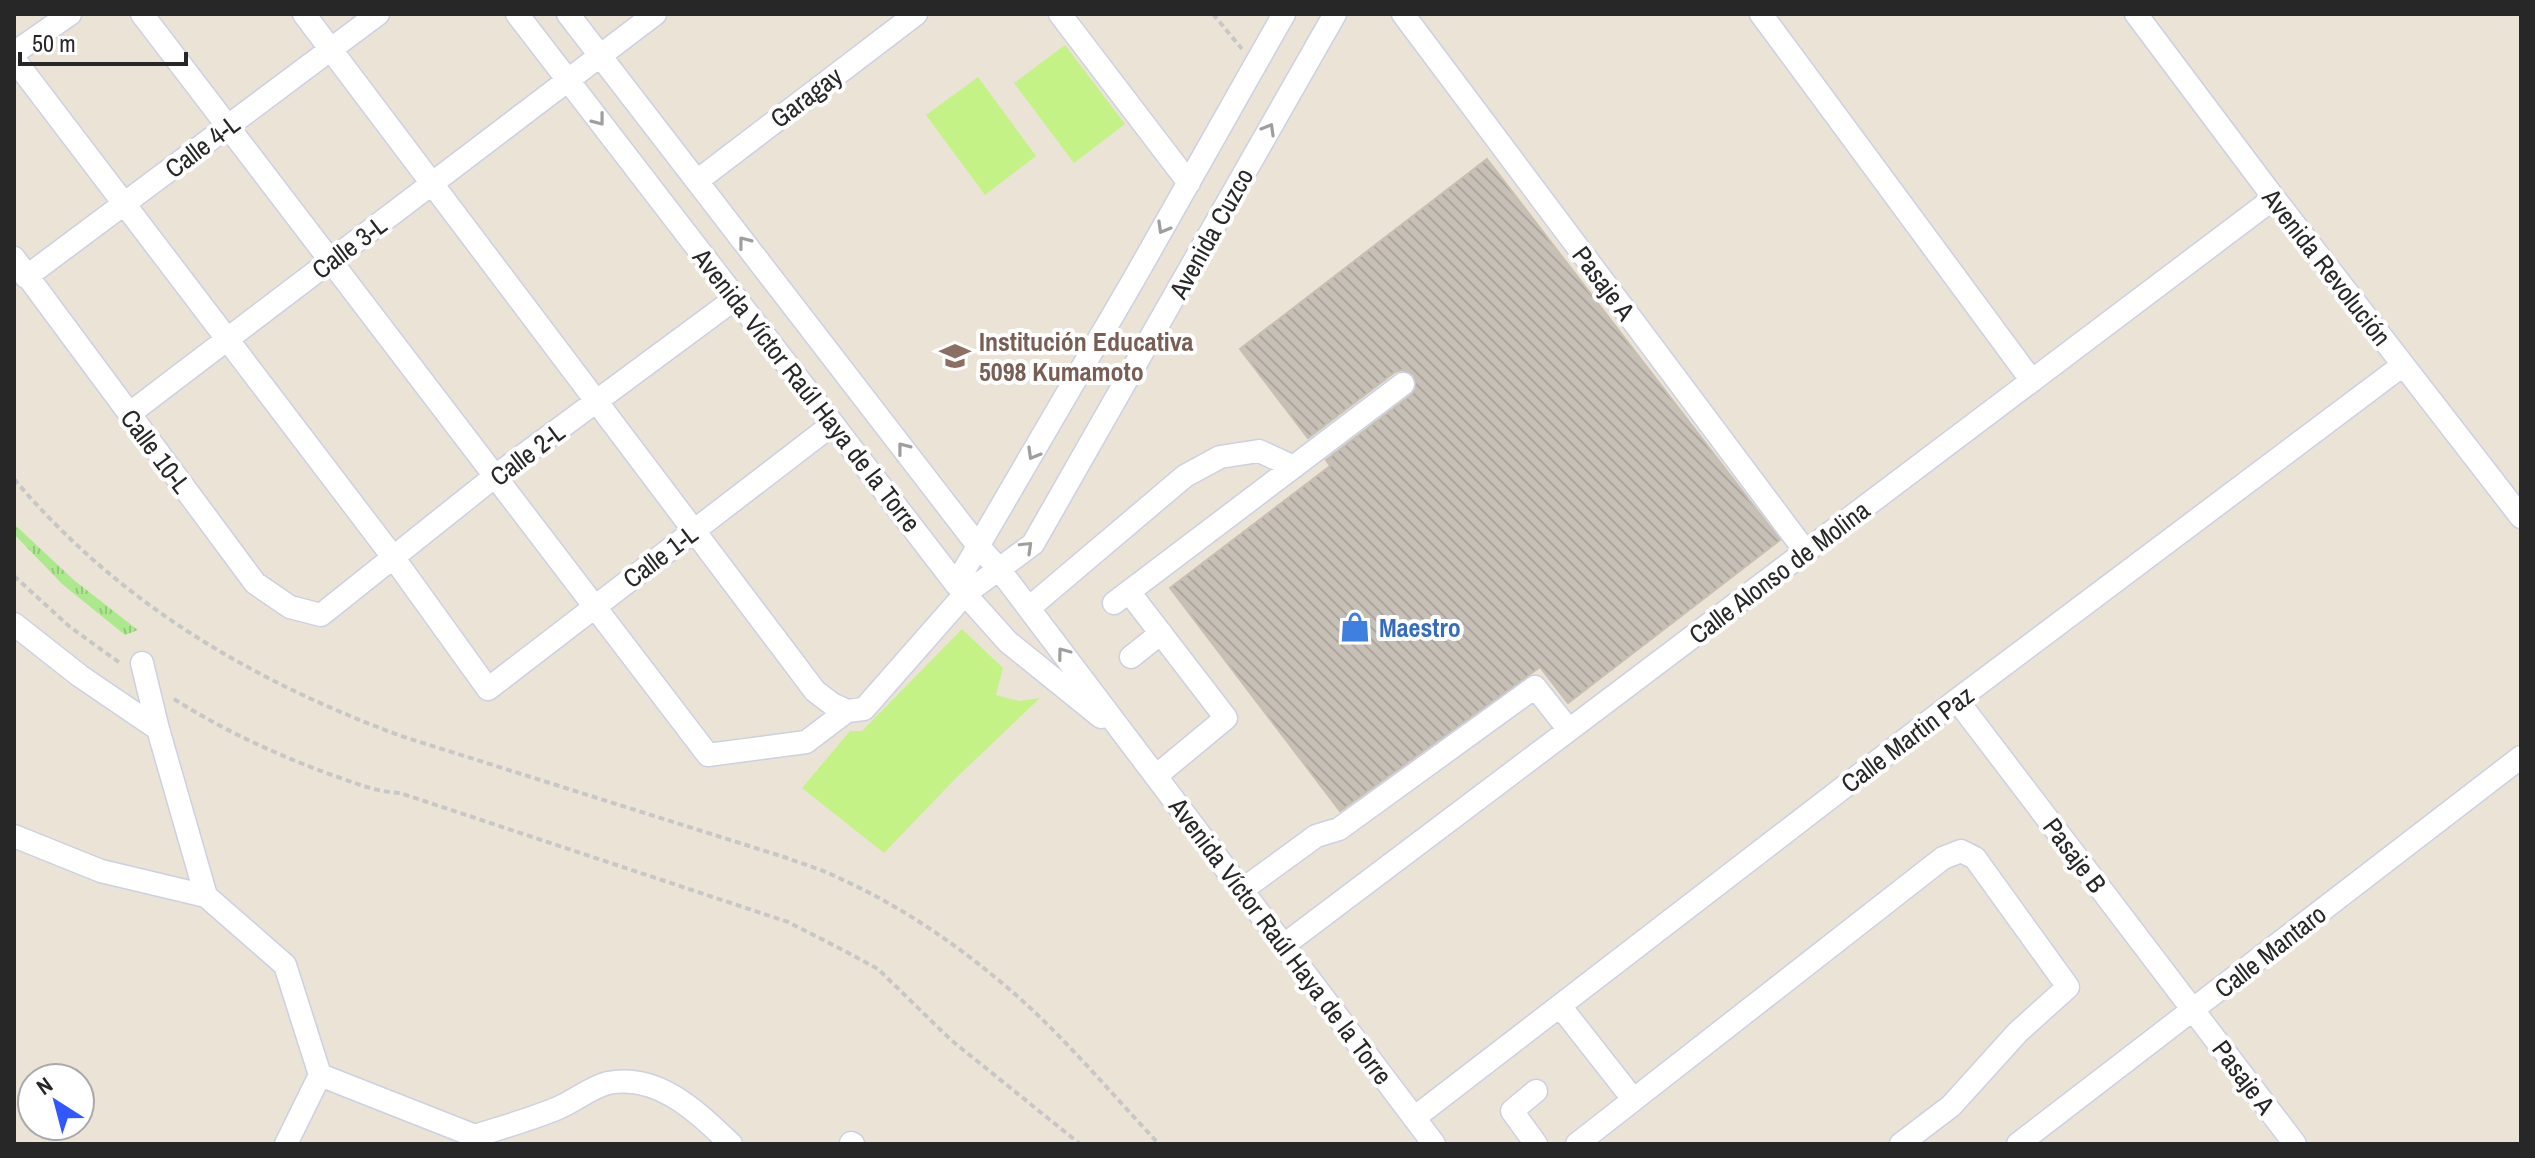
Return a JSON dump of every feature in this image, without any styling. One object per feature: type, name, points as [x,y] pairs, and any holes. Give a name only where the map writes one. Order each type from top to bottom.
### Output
[{"type":"street","points":[[70,14],[14,56],[393,557]]},
{"type":"street","points":[[142,14],[708,755],[806,742],[847,711],[864,709],[961,589]]},
{"type":"street","points":[[304,14],[815,691],[847,711]]},
{"type":"street","name":"Calle 4-L","points":[[20,268],[125,204],[378,14]]},
{"type":"street","name":"Avenida Víctor Raúl Haya de la Torre","points":[[517,14],[961,589],[1008,642],[1127,738]]},
{"type":"street","name":"Avenida Víctor Raúl Haya de la Torre","points":[[568,14],[1029,608],[1434,1144]]},
{"type":"street","name":"Calle 3-L","points":[[129,414],[655,14]]},
{"type":"street","name":"Garagay","points":[[697,181],[916,14]]},
{"type":"street","points":[[1060,14],[1189,183]]},
{"type":"street","name":"Avenida Cuzco","points":[[961,589],[979,547],[1284,14]]},
{"type":"street","name":"Avenida Cuzco","points":[[961,589],[999,569],[1033,544],[1045,526],[1335,14]]},
{"type":"street","name":"Pasaje A","points":[[1403,14],[1806,552]]},
{"type":"street","points":[[1761,14],[2032,381]]},
{"type":"street","name":"Avenida Revolución","points":[[2136,14],[2521,517]]},
{"type":"street","name":"Calle Alonso de Molina","points":[[1284,945],[2274,198]]},
{"type":"street","name":"Calle 10-L","points":[[20,268],[255,583],[290,607],[321,615]]},
{"type":"street","name":"Calle 2-L","points":[[321,615],[494,477],[736,298]]},
{"type":"street","name":"Calle Martin Paz","points":[[1414,1118],[1957,700],[2403,365]]},
{"type":"street","points":[[1156,776],[1226,718],[1161,633],[1122,597],[1403,384]]},
{"type":"street","name":"Calle 1-L","points":[[393,557],[488,689],[833,424]]},
{"type":"street","points":[[1029,608],[1185,476],[1220,457],[1259,451],[1294,467]]},
{"type":"street","points":[[14,624],[80,676],[158,729]]},
{"type":"street","points":[[1131,657],[1161,633]]},
{"type":"street","points":[[145,673],[206,896]]},
{"type":"street","points":[[1242,890],[1316,836],[1339,829],[1535,687],[1569,730]]},
{"type":"street","name":"Pasaje B","points":[[1957,700],[2192,1010]]},
{"type":"street","name":"Calle Mantaro","points":[[2018,1144],[2521,757]]},
{"type":"street","points":[[14,836],[101,871],[206,896],[285,965],[320,1075],[286,1144]]},
{"type":"street","points":[[1577,1144],[1943,858],[1961,851],[1975,858],[2068,987],[2018,1032],[1951,1106],[1909,1140]]},
{"type":"street","points":[[1560,1006],[1633,1099]]},
{"type":"street","name":"Pasaje A","points":[[2192,1010],[2295,1144]]},
{"type":"street","points":[[320,1075],[475,1136],[558,1108],[606,1084],[632,1081],[658,1088],[691,1106],[731,1144]]},
{"type":"street","points":[[1536,1091],[1512,1111],[1536,1144]]},
{"type":"path","points":[[1213,14],[1255,63]]},
{"type":"path","points":[[14,479],[86,555],[134,595],[199,640],[272,682],[401,736],[784,857],[841,879],[893,907],[994,976],[1054,1033],[1159,1144]]},
{"type":"path","points":[[14,576],[70,627],[145,673],[204,718],[291,760],[379,792],[400,793],[801,928],[878,969],[951,1040],[1080,1144]]},
{"type":"green space","points":[[1065,45],[1125,124],[1074,163],[1014,83]]},
{"type":"green space","points":[[978,77],[1036,156],[985,195],[926,115]]},
{"type":"green space","points":[[14,524],[75,581],[138,630],[125,635],[62,584],[14,534]]},
{"type":"green space","points":[[962,629],[1003,668],[996,695],[1019,701],[1040,698],[956,778],[884,853],[802,788],[850,731],[862,731]]},
{"type":"building","points":[[1487,159],[1780,540],[1568,703],[1540,667],[1340,811],[1170,588],[1330,466],[1326,460],[1416,389],[1414,375],[1402,370],[1395,372],[1308,438],[1240,349]]},
{"type":"place","name":"Institución Educativa 5098 Kumamoto","points":[[955,356]]},
{"type":"place","name":"Maestro","points":[[1355,627]]}]
